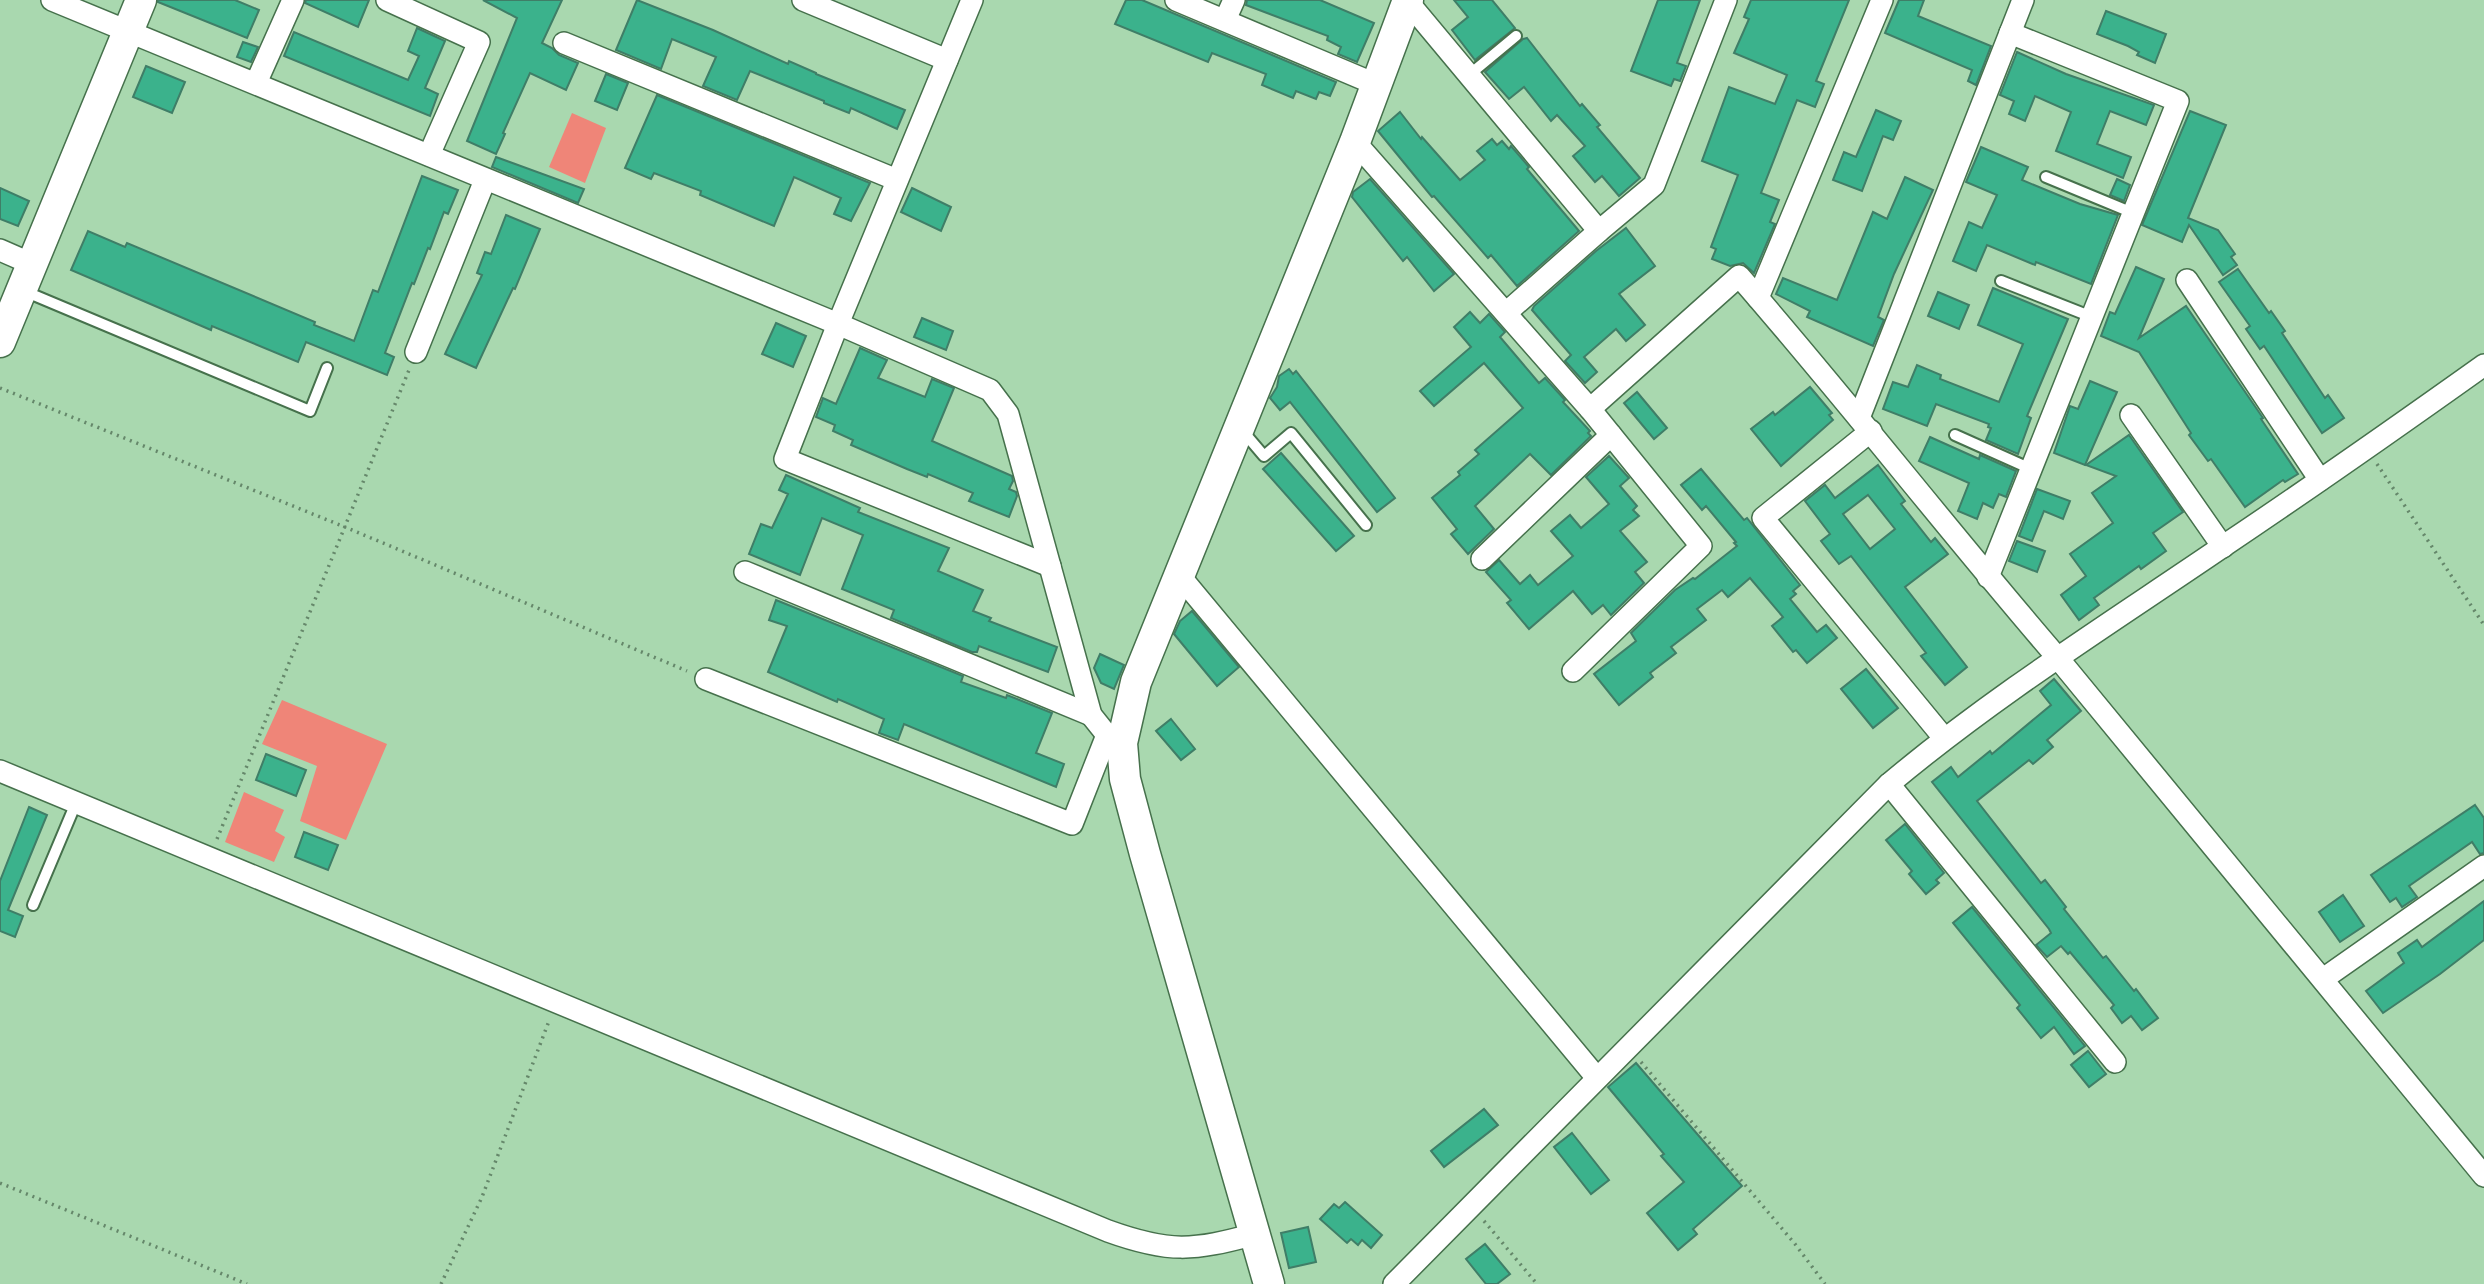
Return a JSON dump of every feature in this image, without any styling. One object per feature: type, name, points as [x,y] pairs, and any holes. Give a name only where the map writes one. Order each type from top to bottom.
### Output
[{"type":"street","points":[[52,0],[838,324],[990,390],[1009,414],[1091,715]]},
{"type":"street","points":[[0,342],[141,0]]},
{"type":"street","points":[[256,83],[293,0]]},
{"type":"street","points":[[387,0],[478,43],[429,155]]},
{"type":"street","points":[[803,0],[947,60]]},
{"type":"street","points":[[972,0],[838,324],[786,459],[1050,566]]},
{"type":"street","points":[[1176,0],[1375,84]]},
{"type":"street","points":[[1225,20],[1234,0]]},
{"type":"street","points":[[1506,313],[1654,185],[1726,0]]},
{"type":"street","points":[[1758,298],[1882,0]]},
{"type":"street","points":[[1944,738],[1763,517],[1865,424],[2023,0]]},
{"type":"street","points":[[706,679],[1072,824],[1114,739],[1355,142],[1408,1],[1599,231]]},
{"type":"street","points":[[1988,577],[2178,101],[2010,33]]},
{"type":"street","points":[[564,43],[897,180]]},
{"type":"street","points":[[1355,142],[1590,409],[1701,546],[1573,671]]},
{"type":"street","points":[[416,352],[485,180]]},
{"type":"street","points":[[0,250],[27,277]]},
{"type":"street","points":[[1590,409],[1739,276],[1865,424],[1988,577],[2057,657],[2484,1176]]},
{"type":"street","points":[[2187,280],[2320,480]]},
{"type":"street","points":[[1394,1284],[1889,784],[1944,738],[2057,657],[2223,547],[2484,366]]},
{"type":"street","points":[[2131,415],[2223,547]]},
{"type":"street","points":[[1482,559],[1611,435]]},
{"type":"street","points":[[745,572],[1091,715],[1114,739],[1269,1284]]},
{"type":"street","points":[[1179,575],[1597,1078]]},
{"type":"street","points":[[0,771],[556,1004],[1142,1243],[1176,1248],[1210,1246],[1255,1234]]},
{"type":"street","points":[[1889,784],[2115,1062]]},
{"type":"street","points":[[2323,979],[2484,866]]},
{"type":"lane","points":[[1469,75],[1516,36]]},
{"type":"lane","points":[[2046,177],[2133,213]]},
{"type":"lane","points":[[27,277],[310,411],[327,368]]},
{"type":"lane","points":[[2001,281],[2092,317]]},
{"type":"lane","points":[[1239,427],[1264,456],[1291,433],[1366,525]]},
{"type":"lane","points":[[1955,435],[2031,469]]},
{"type":"lane","points":[[33,905],[76,803]]},
{"type":"path","points":[[209,858],[416,352]]},
{"type":"path","points":[[0,388],[345,527],[706,679]]},
{"type":"path","points":[[2366,448],[2484,625]]},
{"type":"path","points":[[441,1284],[482,1197],[556,1004]]},
{"type":"path","points":[[1628,1048],[1795,1244],[1825,1284]]},
{"type":"path","points":[[0,1183],[247,1284]]},
{"type":"path","points":[[1471,1207],[1537,1284]]},
{"type":"shaded area","points":[[572,113],[606,128],[585,183],[549,167]]},
{"type":"shaded area","points":[[282,700],[387,744],[346,840],[300,821],[317,766],[262,744]]},
{"type":"shaded area","points":[[244,792],[284,810],[275,831],[285,837],[274,862],[225,842]]},
{"type":"building","points":[[158,0],[235,0],[259,10],[247,38]]},
{"type":"building","points":[[306,0],[369,0],[358,27],[305,3]]},
{"type":"building","points":[[483,0],[562,0],[542,43],[559,55],[578,63],[566,90],[530,73],[496,154],[467,141],[517,18]]},
{"type":"building","points":[[637,0],[905,110],[897,129],[851,108],[849,113],[750,71],[737,100],[703,86],[716,57],[672,39],[661,69],[616,50]]},
{"type":"building","points":[[1126,0],[1142,0],[1336,82],[1330,96],[1319,92],[1316,99],[1296,91],[1293,98],[1262,85],[1266,74],[1212,53],[1208,62],[1115,24]]},
{"type":"building","points":[[1247,0],[1320,0],[1374,23],[1357,62],[1338,54],[1341,47],[1327,40],[1328,36],[1246,5]]},
{"type":"building","points":[[1454,0],[1492,0],[1515,28],[1475,60],[1452,30],[1468,17]]},
{"type":"building","points":[[1658,0],[1700,0],[1677,63],[1686,66],[1680,81],[1674,79],[1671,86],[1631,71]]},
{"type":"building","points":[[1751,0],[1849,0],[1816,81],[1824,84],[1815,107],[1797,100],[1761,193],[1779,200],[1770,222],[1775,224],[1754,273],[1743,263],[1730,266],[1712,259],[1716,249],[1711,247],[1738,175],[1702,161],[1729,87],[1775,104],[1787,75],[1734,53],[1749,19],[1744,17]]},
{"type":"building","points":[[1899,0],[1924,0],[1918,16],[1991,46],[1976,85],[1968,81],[1972,70],[1885,33]]},
{"type":"building","points":[[2106,11],[2166,34],[2155,63],[2137,55],[2139,52],[2128,46],[2097,34]]},
{"type":"building","points":[[417,28],[445,41],[425,88],[438,94],[430,116],[284,56],[294,32],[408,80],[419,56],[408,51]]},
{"type":"building","points":[[1527,38],[1580,106],[1582,104],[1600,125],[1597,127],[1640,178],[1619,196],[1602,176],[1595,182],[1573,156],[1585,146],[1557,115],[1551,121],[1524,87],[1509,99],[1485,72]]},
{"type":"building","points":[[243,42],[258,47],[251,62],[237,57]]},
{"type":"building","points":[[2017,52],[2066,74],[2154,105],[2146,125],[2110,111],[2097,144],[2131,157],[2123,178],[2056,151],[2071,112],[2035,96],[2025,121],[2009,114],[2014,101],[2000,95]]},
{"type":"building","points":[[146,66],[185,82],[172,113],[133,97]]},
{"type":"building","points":[[606,74],[628,83],[617,110],[595,101]]},
{"type":"building","points":[[657,95],[870,183],[851,221],[834,214],[841,198],[794,177],[774,226],[700,195],[701,191],[654,173],[651,179],[625,168]]},
{"type":"building","points":[[1876,110],[1901,121],[1893,140],[1883,136],[1862,191],[1833,180],[1844,152],[1856,157]]},
{"type":"building","points":[[2190,111],[2226,125],[2188,218],[2218,230],[2235,254],[2231,257],[2237,265],[2223,275],[2189,225],[2182,242],[2142,225]]},
{"type":"building","points":[[1400,112],[1421,139],[1422,137],[1460,180],[1485,160],[1477,151],[1492,139],[1497,145],[1502,141],[1509,149],[1511,146],[1579,231],[1517,286],[1491,255],[1488,258],[1434,196],[1432,197],[1378,131]]},
{"type":"building","points":[[1981,147],[2028,167],[2022,180],[2080,204],[2118,215],[2091,284],[1987,245],[1976,271],[1953,261],[1969,222],[1982,228],[1997,195],[1966,182]]},
{"type":"building","points":[[496,157],[584,189],[578,203],[492,167]]},
{"type":"building","points":[[422,176],[458,190],[448,214],[444,212],[430,249],[428,248],[414,284],[412,283],[385,353],[394,357],[387,375],[306,342],[298,362],[212,326],[211,330],[71,270],[88,231],[125,247],[127,243],[354,341],[373,290],[378,292]]},
{"type":"building","points":[[1905,177],[1933,190],[1894,274],[1878,317],[1884,320],[1873,346],[1807,317],[1810,311],[1776,294],[1783,278],[1837,300],[1873,212],[1887,219]]},
{"type":"building","points":[[1370,179],[1454,274],[1434,291],[1407,257],[1403,261],[1352,197],[1353,192]]},
{"type":"building","points":[[2117,179],[2130,185],[2124,201],[2110,195]]},
{"type":"building","points":[[0,188],[29,201],[18,226],[0,219]]},
{"type":"building","points":[[912,188],[951,207],[941,231],[901,212]]},
{"type":"building","points":[[506,215],[540,229],[515,289],[513,288],[476,368],[445,354],[482,275],[477,273],[485,252],[491,254]]},
{"type":"building","points":[[1626,228],[1655,266],[1619,294],[1645,325],[1626,341],[1616,329],[1584,357],[1597,372],[1585,383],[1565,361],[1571,355],[1532,310],[1596,251]]},
{"type":"building","points":[[2136,267],[2164,279],[2139,338],[2186,306],[2298,474],[2285,482],[2283,480],[2245,507],[2211,459],[2208,461],[2189,435],[2191,433],[2139,352],[2101,336],[2110,312],[2115,314]]},
{"type":"building","points":[[2238,269],[2285,331],[2282,333],[2325,398],[2328,395],[2344,418],[2322,433],[2264,346],[2260,349],[2246,329],[2250,326],[2219,282]]},
{"type":"building","points":[[1993,288],[2068,319],[2027,416],[2031,418],[2018,454],[1986,440],[1991,428],[1988,427],[1989,424],[1936,404],[1927,426],[1883,409],[1893,382],[1908,387],[1917,365],[1941,375],[1940,379],[1999,402],[2023,344],[1978,325]]},
{"type":"building","points":[[1938,292],[1969,305],[1959,329],[1928,316]]},
{"type":"building","points":[[1470,312],[1480,323],[1489,314],[1505,332],[1500,337],[1539,383],[1545,378],[1590,431],[1588,433],[1591,436],[1551,475],[1530,454],[1475,506],[1494,529],[1468,554],[1451,534],[1457,529],[1432,498],[1460,475],[1458,472],[1479,454],[1475,450],[1523,408],[1484,363],[1434,406],[1420,391],[1471,347],[1454,327]]},
{"type":"building","points":[[922,318],[953,331],[946,350],[914,337]]},
{"type":"building","points":[[776,323],[806,336],[793,367],[762,354]]},
{"type":"building","points":[[860,348],[887,360],[878,378],[925,397],[932,379],[954,388],[932,441],[1012,476],[1009,489],[1016,492],[1017,496],[1009,517],[969,501],[973,493],[851,445],[853,440],[833,431],[835,425],[816,417],[823,398],[836,404]]},
{"type":"building","points":[[1289,369],[1293,374],[1296,371],[1395,498],[1377,512],[1290,402],[1280,410],[1270,398],[1277,387],[1279,376]]},
{"type":"building","points":[[2090,381],[2117,392],[2085,465],[2054,453],[2070,406],[2078,409]]},
{"type":"building","points":[[1810,387],[1832,413],[1829,415],[1833,420],[1781,466],[1751,429],[1773,412],[1775,415]]},
{"type":"building","points":[[1637,392],[1667,428],[1654,439],[1624,403]]},
{"type":"building","points":[[2129,435],[2183,512],[2153,533],[2166,551],[2141,569],[2139,566],[2094,598],[2099,605],[2079,620],[2061,595],[2086,576],[2070,554],[2113,523],[2092,493],[2116,476],[2086,465]]},
{"type":"building","points":[[1930,437],[1979,459],[1980,455],[2016,471],[2006,497],[1999,494],[1993,508],[1983,503],[1977,519],[1958,511],[1969,483],[1919,461]]},
{"type":"building","points":[[1281,453],[1354,536],[1336,551],[1263,469]]},
{"type":"building","points":[[1609,456],[1629,478],[1620,486],[1637,506],[1633,510],[1639,516],[1620,531],[1647,562],[1635,572],[1644,583],[1611,615],[1603,605],[1592,614],[1573,591],[1529,629],[1507,603],[1511,600],[1486,572],[1499,560],[1520,584],[1530,575],[1538,585],[1573,556],[1551,531],[1570,515],[1581,528],[1609,504],[1586,477]]},
{"type":"building","points":[[1878,465],[1905,501],[1901,504],[1931,542],[1935,538],[1948,554],[1905,587],[1967,667],[1945,685],[1921,656],[1926,653],[1851,556],[1839,564],[1821,541],[1830,534],[1805,501],[1825,485],[1835,498]],"holes":[[[1868,495],[1895,529],[1870,549],[1843,514]]]},
{"type":"building","points":[[1701,469],[1744,520],[1747,518],[1800,585],[1793,591],[1796,594],[1790,599],[1817,632],[1826,625],[1837,638],[1807,663],[1796,650],[1793,652],[1772,626],[1783,617],[1750,578],[1728,597],[1722,590],[1697,609],[1706,620],[1671,647],[1676,653],[1650,673],[1653,677],[1619,705],[1594,674],[1636,641],[1631,633],[1675,590],[1695,579],[1737,546],[1706,506],[1702,510],[1681,485]]},
{"type":"building","points":[[786,475],[860,508],[858,512],[949,548],[938,571],[983,590],[973,611],[991,618],[989,621],[1057,647],[1048,672],[979,646],[977,652],[972,652],[891,618],[894,610],[842,589],[863,535],[822,518],[800,575],[749,554],[761,524],[772,528],[788,494],[779,490]]},
{"type":"building","points":[[2037,489],[2070,501],[2063,519],[2044,511],[2032,541],[2019,536]]},
{"type":"building","points":[[2017,541],[2045,551],[2037,572],[2009,561]]},
{"type":"building","points":[[776,600],[963,676],[961,682],[1006,698],[1007,695],[1052,713],[1036,753],[1064,764],[1056,787],[904,724],[898,740],[879,733],[884,719],[768,672],[787,626],[769,620]]},
{"type":"building","points":[[1192,611],[1239,667],[1217,686],[1174,634],[1180,621]]},
{"type":"building","points":[[1100,654],[1124,665],[1114,689],[1101,683],[1094,668]]},
{"type":"building","points":[[1866,669],[1898,708],[1873,728],[1841,689]]},
{"type":"building","points":[[2054,679],[2081,711],[2047,740],[2053,747],[2033,764],[2029,760],[1977,801],[2041,883],[2045,880],[2103,958],[2106,956],[2158,1018],[2142,1030],[2131,1016],[2122,1023],[2111,1008],[2114,1005],[2070,952],[2068,954],[2061,946],[2047,957],[2036,945],[2051,933],[2049,929],[1932,782],[1951,767],[1958,777],[1990,751],[1992,754],[2051,705],[2040,691]]},
{"type":"building","points":[[1171,719],[1195,749],[1181,760],[1156,731]]},
{"type":"building","points":[[266,754],[306,770],[296,796],[256,780]]},
{"type":"building","points":[[2475,805],[2484,818],[2484,853],[2480,854],[2472,842],[2409,886],[2417,897],[2402,907],[2396,898],[2390,902],[2371,875]]},
{"type":"building","points":[[29,807],[47,815],[8,910],[23,916],[15,937],[0,931],[0,881]]},
{"type":"building","points":[[1905,824],[1944,873],[1936,880],[1939,883],[1926,894],[1909,874],[1912,871],[1886,840]]},
{"type":"building","points":[[304,832],[338,845],[328,870],[295,857]]},
{"type":"building","points":[[2343,895],[2364,926],[2340,942],[2319,912]]},
{"type":"building","points":[[2484,901],[2484,940],[2383,1013],[2366,991],[2404,963],[2398,953],[2417,940],[2422,947]]},
{"type":"building","points":[[1972,907],[2085,1046],[2074,1054],[2054,1027],[2041,1038],[2017,1008],[2020,1005],[1953,923]]},
{"type":"building","points":[[2088,1051],[2106,1074],[2089,1087],[2071,1065]]},
{"type":"building","points":[[1636,1063],[1742,1186],[1693,1229],[1697,1234],[1678,1250],[1647,1213],[1684,1182],[1608,1087]]},
{"type":"building","points":[[1484,1109],[1498,1125],[1444,1167],[1431,1151]]},
{"type":"building","points":[[1572,1133],[1609,1180],[1591,1194],[1554,1147]]},
{"type":"building","points":[[1345,1202],[1382,1235],[1371,1248],[1362,1240],[1358,1245],[1351,1239],[1347,1243],[1320,1219],[1334,1204],[1339,1208]]},
{"type":"building","points":[[1308,1227],[1316,1262],[1289,1268],[1281,1233]]},
{"type":"building","points":[[1485,1244],[1510,1274],[1497,1284],[1486,1284],[1466,1259]]}]
